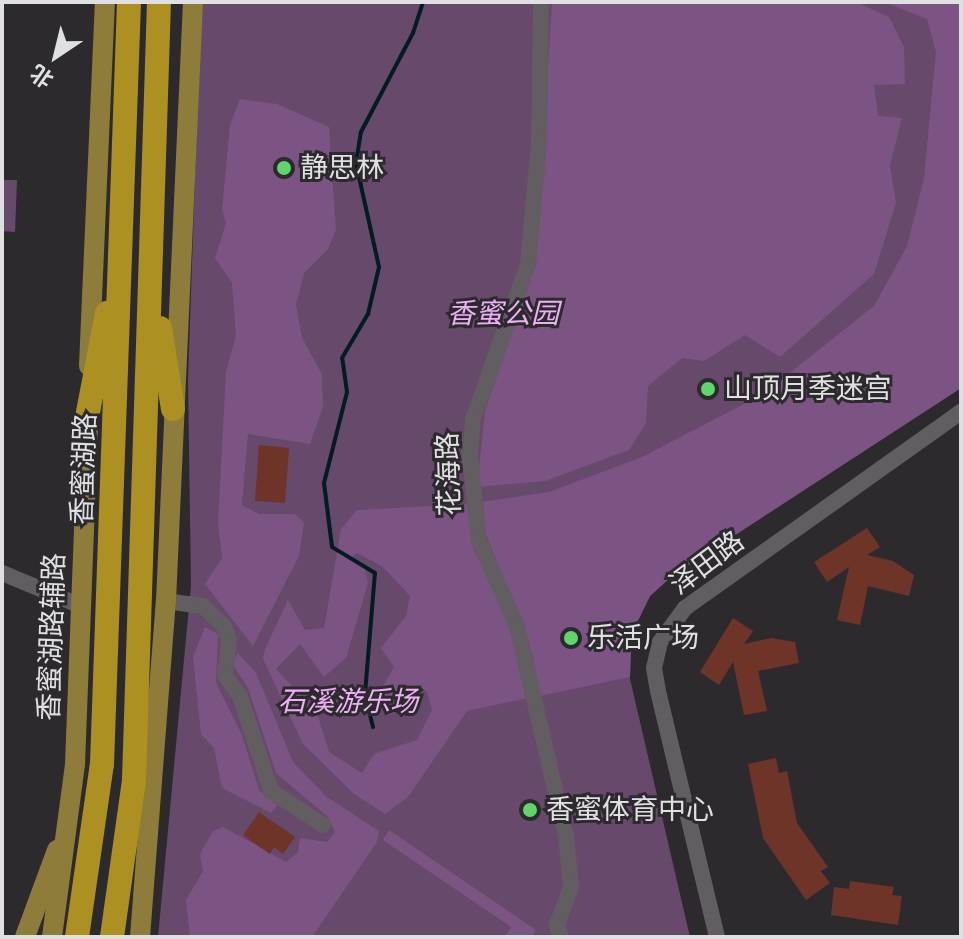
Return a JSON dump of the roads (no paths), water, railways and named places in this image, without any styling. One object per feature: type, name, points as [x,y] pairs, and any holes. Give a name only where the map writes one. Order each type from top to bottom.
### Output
[{"type":"highway","name":"香蜜湖路","points":[[77,937],[101,777],[129,2]]},
{"type":"highway","points":[[112,937],[134,780],[161,7]]},
{"type":"highway","points":[[88,412],[121,240]]},
{"type":"highway","points":[[151,273],[173,409]]},
{"type":"main road","name":"香蜜湖路辅路","points":[[52,937],[70,817],[105,2]]},
{"type":"main road","points":[[140,937],[166,601],[193,2]]},
{"type":"main road","points":[[25,937],[70,817]]},
{"type":"street","name":"花海路","points":[[541,2],[539,143],[528,264],[473,419],[470,457],[479,541],[517,626],[566,836],[571,887],[557,925],[561,937]]},
{"type":"street","name":"泽田路","points":[[717,937],[658,691],[654,668],[660,642],[685,608],[961,412]]},
{"type":"street","points":[[2,573],[81,606]]},
{"type":"street","points":[[166,601],[203,606],[224,626],[229,641],[225,676],[240,696],[271,791],[323,825]]},
{"type":"waterway","points":[[373,727],[365,694],[375,573],[332,547],[324,483],[347,392],[342,358],[368,314],[379,267],[356,163],[361,132],[413,33],[423,2]]},
{"type":"place","name":"静思林","points":[[284,168]]},
{"type":"place","name":"山顶月季迷宫","points":[[708,389]]},
{"type":"place","name":"乐活广场","points":[[571,638]]},
{"type":"place","name":"香蜜体育中心","points":[[530,810]]},
{"type":"park label","name":"香蜜公园","points":[[503,314]]},
{"type":"park label","name":"石溪游乐场","points":[[348,702]]}]
